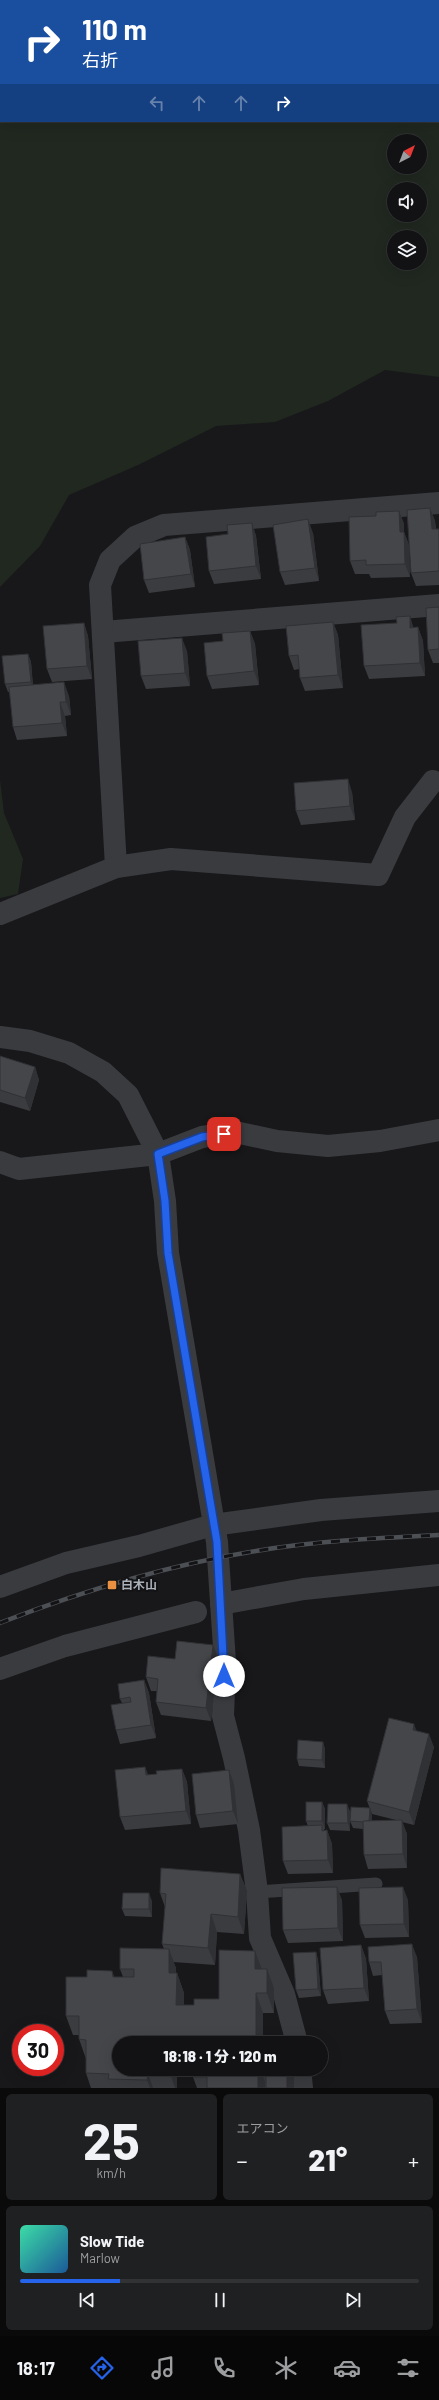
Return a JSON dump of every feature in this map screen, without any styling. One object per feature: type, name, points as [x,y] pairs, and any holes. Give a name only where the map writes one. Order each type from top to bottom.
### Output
[{"type":"street","points":[[116,867],[100,585],[110,560],[135,537],[164,525],[439,502]]},
{"type":"street","points":[[103,632],[439,605]]},
{"type":"street","points":[[0,914],[116,867],[171,859],[378,875],[405,817],[433,781]]},
{"type":"street","points":[[0,1037],[30,1040],[69,1053],[103,1072],[128,1095],[158,1154],[165,1201],[168,1253],[213,1524],[225,1662],[223,1716],[234,1758],[249,1830],[257,1892],[260,1938],[284,1994],[295,2036]]},
{"type":"street","points":[[0,1162],[19,1169],[158,1154],[202,1137],[235,1132],[277,1141],[328,1146],[380,1141],[439,1130]]},
{"type":"street","points":[[0,1586],[66,1563],[139,1546],[213,1524],[321,1510],[439,1501]]},
{"type":"street","points":[[221,1604],[304,1589],[439,1575]]},
{"type":"street","points":[[0,1669],[65,1646],[196,1612]]},
{"type":"street","points":[[301,2076],[302,2088]]},
{"type":"lane","points":[[257,1892],[376,1884]]},
{"type":"shaded area","points":[[0,122],[439,122],[439,377],[385,370],[328,401],[275,422],[216,426],[138,465],[69,495],[40,546],[0,587]]},
{"type":"shaded area","points":[[0,780],[4,813],[23,859],[18,894],[0,898]]},
{"type":"building","points":[[430,508],[432,529],[439,529],[439,571],[411,573],[407,510]]},
{"type":"building","points":[[399,511],[400,532],[404,532],[405,564],[366,565],[366,560],[350,561],[349,517],[376,516],[376,512]]},
{"type":"building","points":[[308,519],[315,568],[280,572],[273,525]]},
{"type":"building","points":[[252,523],[256,566],[209,571],[206,537],[228,534],[227,525]]},
{"type":"building","points":[[185,537],[191,574],[144,580],[140,544]]},
{"type":"building","points":[[439,607],[439,649],[428,650],[426,608]]},
{"type":"building","points":[[410,616],[410,628],[418,627],[420,663],[364,666],[361,625],[397,623],[396,617]]},
{"type":"building","points":[[333,622],[338,675],[300,678],[298,655],[289,656],[286,626]]},
{"type":"building","points":[[84,623],[87,666],[47,669],[43,626]]},
{"type":"building","points":[[250,631],[254,671],[207,676],[204,643],[223,641],[222,633]]},
{"type":"building","points":[[182,638],[185,673],[141,676],[138,641]]},
{"type":"building","points":[[28,654],[31,682],[5,684],[2,656]]},
{"type":"building","points":[[64,682],[66,702],[60,702],[62,723],[13,727],[9,687]]},
{"type":"building","points":[[348,779],[350,806],[296,811],[294,783]]},
{"type":"building","points":[[0,1056],[35,1067],[25,1098],[0,1090]]},
{"type":"building","points":[[177,1641],[213,1645],[206,1708],[156,1702],[158,1679],[146,1677],[148,1656],[175,1659]]},
{"type":"building","points":[[144,1680],[151,1725],[116,1730],[111,1705],[131,1702],[130,1697],[120,1699],[118,1684]]},
{"type":"building","points":[[389,1718],[414,1724],[413,1730],[429,1734],[409,1812],[367,1801]]},
{"type":"building","points":[[298,1740],[323,1742],[322,1760],[297,1759]]},
{"type":"building","points":[[145,1767],[146,1775],[157,1774],[156,1771],[182,1769],[186,1811],[120,1817],[115,1770]]},
{"type":"building","points":[[229,1770],[233,1811],[196,1815],[192,1774]]},
{"type":"building","points":[[306,1802],[322,1802],[322,1821],[306,1821]]},
{"type":"building","points":[[328,1804],[347,1804],[348,1823],[327,1823]]},
{"type":"building","points":[[351,1807],[370,1808],[369,1821],[350,1821]]},
{"type":"building","points":[[402,1820],[403,1854],[364,1855],[363,1821]]},
{"type":"building","points":[[322,1825],[322,1831],[327,1830],[328,1860],[283,1861],[282,1827]]},
{"type":"building","points":[[161,1868],[240,1874],[238,1917],[211,1914],[208,1948],[162,1944],[166,1894],[160,1893]]},
{"type":"building","points":[[337,1887],[338,1928],[283,1930],[282,1888]]},
{"type":"building","points":[[403,1887],[404,1924],[360,1925],[359,1888]]},
{"type":"building","points":[[123,1893],[149,1893],[149,1909],[122,1909]]},
{"type":"building","points":[[412,1944],[417,2009],[385,2011],[381,1962],[369,1962],[368,1947]]},
{"type":"building","points":[[361,1945],[364,1988],[323,1990],[320,1948]]},
{"type":"building","points":[[120,1948],[169,1949],[169,1973],[177,1973],[176,2005],[194,2005],[194,1999],[219,1999],[219,1950],[255,1951],[255,1969],[267,1969],[267,1993],[256,1993],[256,2036],[112,2036],[112,2076],[148,2076],[147,2080],[108,2079],[109,2074],[86,2073],[86,2040],[79,2039],[79,2016],[66,2016],[66,1977],[87,1977],[87,1970],[112,1971],[113,1977],[134,1977],[134,1969],[120,1969]]},
{"type":"building","points":[[316,1952],[318,1989],[296,1990],[293,1953]]},
{"type":"building","points":[[258,2076],[258,2088],[207,2088],[207,2077],[193,2077]]},
{"type":"building","points":[[266,2076],[287,2076],[287,2088],[266,2088]]},
{"type":"railway","points":[[0,1623],[62,1600],[126,1580],[158,1571],[223,1557],[324,1542],[439,1535]]},
{"type":"place","name":"白木山","points":[[112,1585]]},
{"type":"route","points":[[224,1134],[202,1137],[158,1154],[165,1201],[168,1253],[217,1542],[225,1662],[224,1676]]}]
